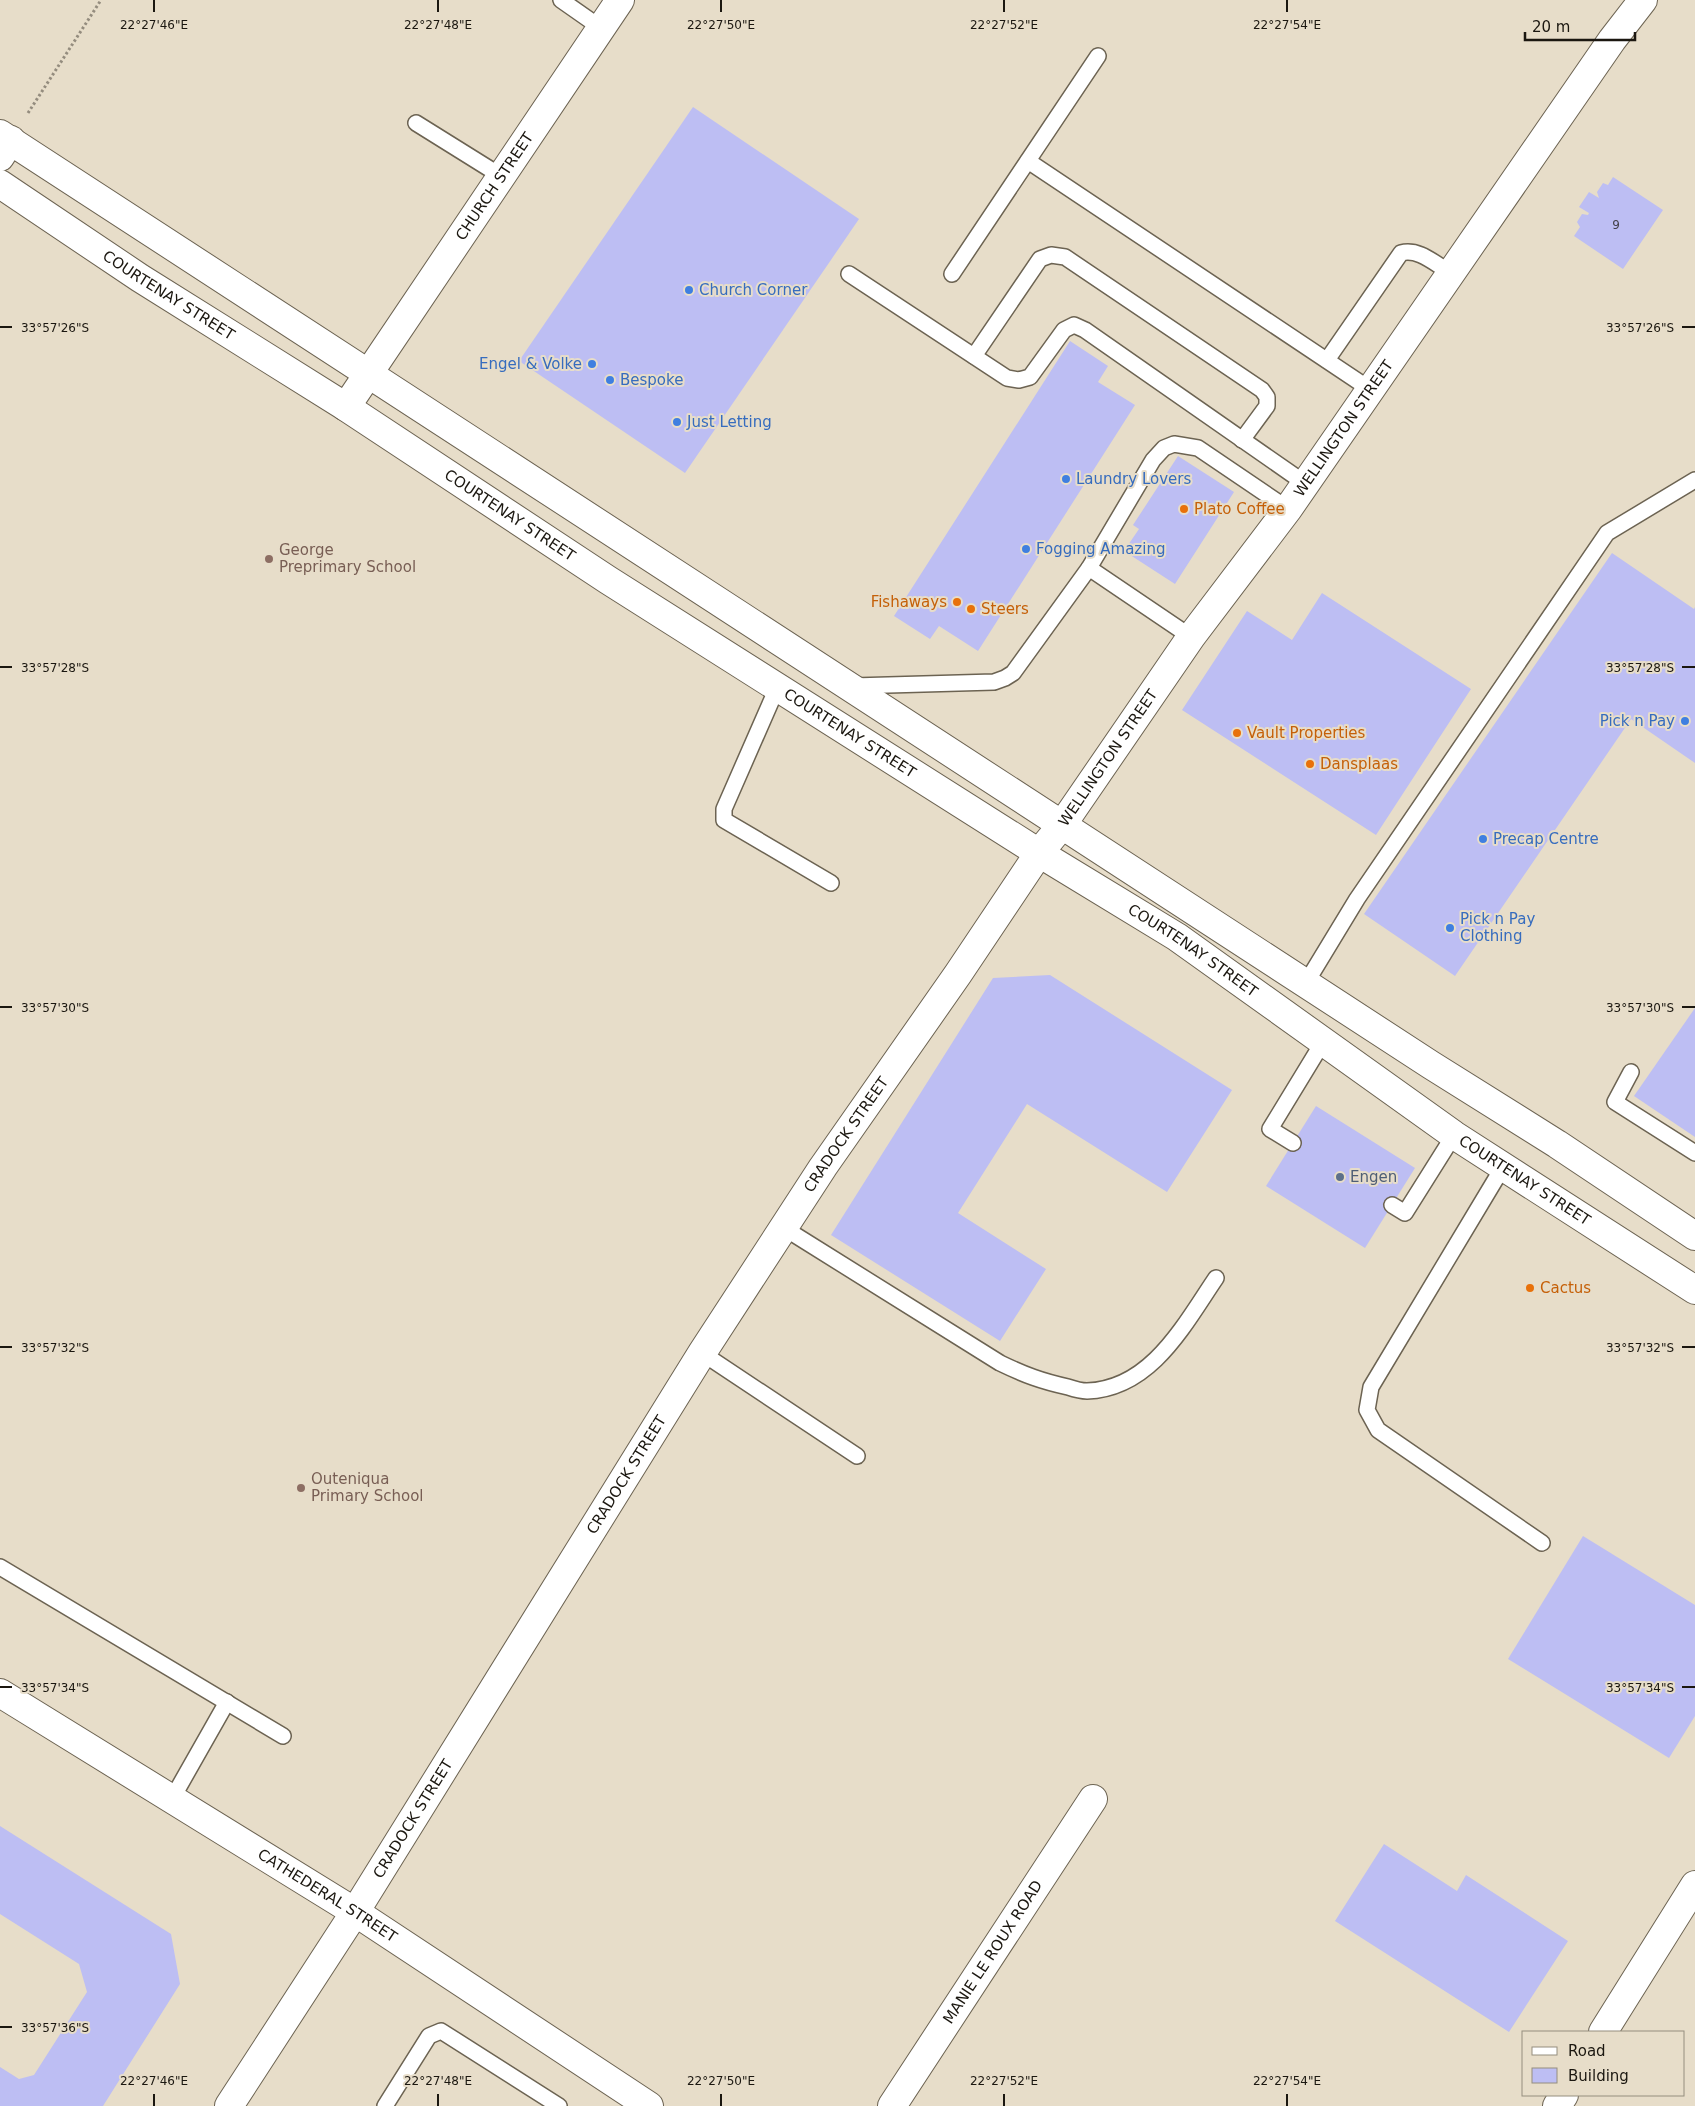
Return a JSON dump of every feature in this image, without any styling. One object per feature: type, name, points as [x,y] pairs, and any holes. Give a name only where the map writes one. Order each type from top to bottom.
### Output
[{"type":"main road","name":"CHURCH STREET","points":[[346,407],[620,0]]},
{"type":"main road","name":"WELLINGTON STREET","points":[[1039,853],[1062,825],[1191,637],[1288,510],[1612,40],[1643,0]]},
{"type":"main road","points":[[4,144],[370,374],[1695,1236]]},
{"type":"main road","name":"COURTENAY STREET","points":[[0,184],[140,278],[346,407],[608,580],[1039,853],[1177,937],[1454,1135],[1695,1290]]},
{"type":"main road","name":"CRADOCK STREET","points":[[229,2106],[355,1912],[702,1353],[823,1167],[958,974],[1039,853]]},
{"type":"main road","name":"CATHEDERAL STREET","points":[[0,1693],[355,1912],[649,2106]]},
{"type":"main road","name":"MANIE LE ROUX ROAD","points":[[892,2106],[1093,1800]]},
{"type":"main road","points":[[1604,2031],[1695,1885]]},
{"type":"lane","points":[[561,0],[600,28]]},
{"type":"lane","points":[[952,274],[1098,56]]},
{"type":"lane","points":[[416,123],[501,176]]},
{"type":"lane","points":[[1028,161],[1370,390]]},
{"type":"lane","points":[[1327,360],[1401,253],[1410,251],[1420,254],[1451,273]]},
{"type":"lane","points":[[974,356],[1040,258],[1051,255],[1065,257],[1262,390],[1267,398],[1267,406],[1242,440]]},
{"type":"lane","points":[[849,274],[1008,378],[1019,380],[1030,377],[1064,330],[1074,325],[1085,330],[1306,484]]},
{"type":"lane","points":[[849,686],[994,682],[1013,673],[1088,568],[1153,460],[1164,448],[1174,444],[1198,448],[1288,510]]},
{"type":"lane","points":[[1306,982],[1357,899],[1607,533],[1695,480]]},
{"type":"lane","points":[[1088,568],[1191,637]]},
{"type":"lane","points":[[778,688],[724,809],[724,820],[831,883]]},
{"type":"lane","points":[[1292,1143],[1270,1129],[1323,1042]]},
{"type":"lane","points":[[1631,1072],[1615,1102],[1695,1153]]},
{"type":"lane","points":[[1392,1205],[1405,1213],[1454,1135]]},
{"type":"lane","points":[[1503,1167],[1371,1387],[1368,1410],[1378,1430],[1542,1543]]},
{"type":"lane","points":[[784,1228],[1000,1363],[1036,1380],[1086,1391],[1119,1385],[1151,1366],[1180,1331],[1216,1278]]},
{"type":"lane","points":[[702,1353],[857,1456]]},
{"type":"lane","points":[[0,1566],[283,1736]]},
{"type":"lane","points":[[172,1800],[227,1702]]},
{"type":"lane","points":[[386,2105],[429,2036],[441,2031],[558,2106]]},
{"type":"path","points":[[4,144],[101,0]]},
{"type":"building","name":"Church Corner","points":[[693,107],[859,219],[685,473],[519,361]]},
{"type":"building","points":[[1613,177],[1663,210],[1623,269],[1574,236],[1580,227],[1577,222],[1582,214],[1588,215],[1589,213],[1579,207],[1589,192],[1599,198],[1597,192],[1603,183],[1608,185]]},
{"type":"building","points":[[1070,341],[1108,366],[1098,382],[1135,405],[978,651],[939,626],[930,639],[894,616]]},
{"type":"building","name":"Plato Coffee","points":[[1178,456],[1234,492],[1175,584],[1124,551],[1139,529],[1133,525]]},
{"type":"building","name":"Precap Centre","points":[[1612,553],[1694,609],[1695,607],[1695,763],[1631,719],[1455,976],[1364,914]]},
{"type":"building","points":[[1322,593],[1471,689],[1376,835],[1182,710],[1247,611],[1292,640]]},
{"type":"building","points":[[1050,975],[1232,1090],[1167,1192],[1027,1104],[958,1213],[1046,1269],[1000,1341],[831,1235],[993,978]]},
{"type":"building","points":[[1695,1008],[1695,1137],[1634,1096]]},
{"type":"building","name":"Engen","points":[[1316,1106],[1415,1168],[1365,1248],[1266,1186]]},
{"type":"building","points":[[1583,1536],[1695,1605],[1695,1716],[1669,1758],[1508,1659]]},
{"type":"building","points":[[0,1826],[171,1934],[180,1984],[103,2106],[0,2106],[0,2067],[19,2079],[34,2075],[87,1992],[79,1964],[0,1914]]},
{"type":"building","points":[[1384,1844],[1457,1891],[1466,1875],[1568,1941],[1509,2032],[1335,1921]]},
{"type":"place","name":"Church Corner","points":[[689,290]]},
{"type":"place","name":"Engel & Volke","points":[[592,364]]},
{"type":"place","name":"Bespoke","points":[[610,380]]},
{"type":"place","name":"Just Letting","points":[[677,422]]},
{"type":"place","name":"Laundry Lovers","points":[[1066,479]]},
{"type":"place","name":"Plato Coffee","points":[[1184,509]]},
{"type":"place","name":"Fogging Amazing","points":[[1026,549]]},
{"type":"place","name":"George Preprimary School","points":[[269,559]]},
{"type":"place","name":"Fishaways","points":[[957,602]]},
{"type":"place","name":"Steers","points":[[971,609]]},
{"type":"place","name":"Pick n Pay","points":[[1685,721]]},
{"type":"place","name":"Vault Properties","points":[[1237,733]]},
{"type":"place","name":"Dansplaas","points":[[1310,764]]},
{"type":"place","name":"Precap Centre","points":[[1483,839]]},
{"type":"place","name":"Pick n Pay Clothing","points":[[1450,928]]},
{"type":"place","name":"Engen","points":[[1340,1177]]},
{"type":"place","name":"Cactus","points":[[1530,1288]]},
{"type":"place","name":"Outeniqua Primary School","points":[[301,1488]]}]
